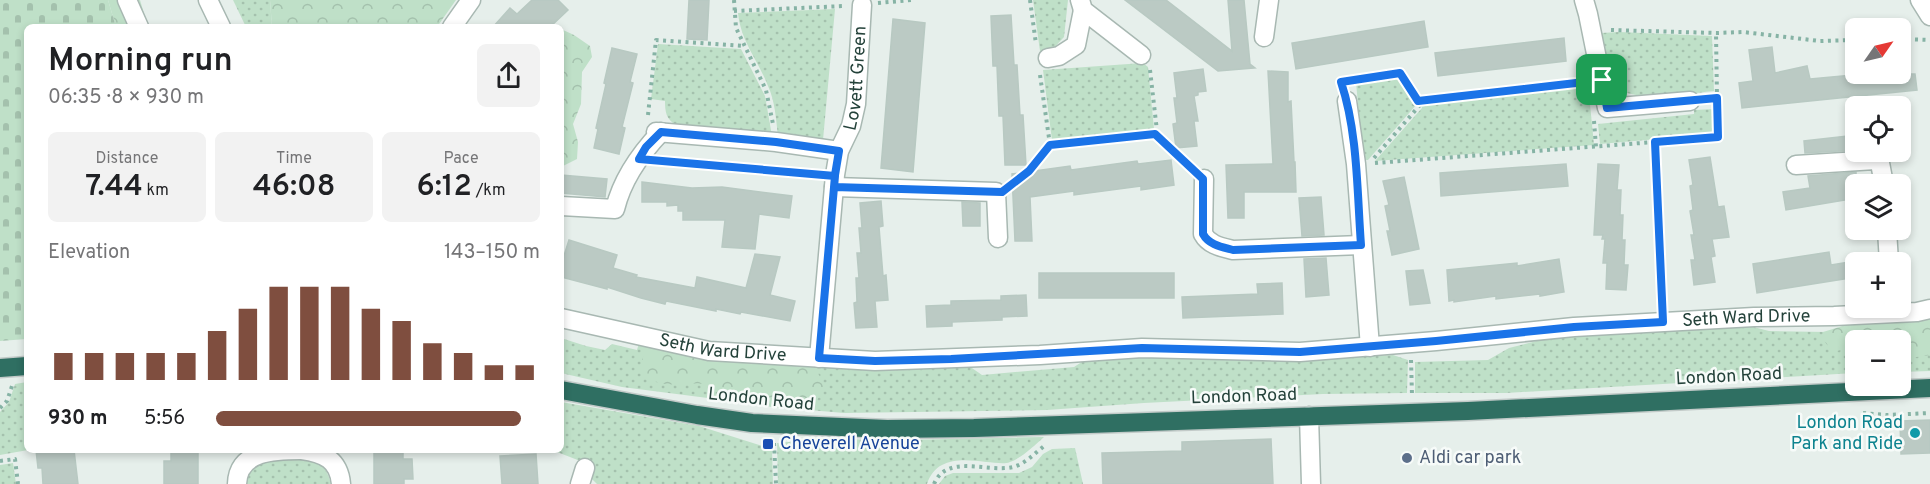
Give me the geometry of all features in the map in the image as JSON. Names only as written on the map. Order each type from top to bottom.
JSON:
[{"type":"highway","points":[[0,368],[24,366]]},
{"type":"highway","name":"London Road","points":[[564,391],[697,415],[774,425],[876,429],[974,428],[1413,412],[1930,388]]},
{"type":"street","points":[[127,0],[138,24]]},
{"type":"street","points":[[208,0],[220,24]]},
{"type":"street","points":[[454,24],[471,0]]},
{"type":"street","points":[[1264,37],[1269,0]]},
{"type":"street","points":[[1584,0],[1607,108],[1690,101]]},
{"type":"street","points":[[1920,0],[1930,16]]},
{"type":"street","name":"Lovett Green","points":[[819,358],[834,182],[839,151],[847,139],[856,104],[862,5]]},
{"type":"street","points":[[1041,58],[1059,56],[1076,45],[1082,5]]},
{"type":"street","points":[[1082,5],[1141,56]]},
{"type":"street","points":[[1347,101],[1356,165],[1370,347]]},
{"type":"street","points":[[564,206],[615,209],[626,178],[658,132]]},
{"type":"street","name":"Lovett Green","points":[[658,132],[776,142],[839,151]]},
{"type":"street","points":[[1796,165],[1875,160],[1880,163],[1882,174]]},
{"type":"street","points":[[1203,179],[1203,234],[1206,240],[1213,244],[1233,250],[1361,245]]},
{"type":"street","points":[[834,182],[996,192],[998,238]]},
{"type":"street","name":"Seth Ward Drive","points":[[1911,312],[1930,309]]},
{"type":"street","name":"Seth Ward Drive","points":[[564,319],[709,351],[875,361],[1040,355],[1142,348],[1300,352],[1574,327],[1754,317],[1845,315]]},
{"type":"street","points":[[1309,416],[1311,484]]},
{"type":"street","points":[[237,484],[242,466],[256,455],[264,453]]},
{"type":"street","points":[[321,453],[338,469],[341,484]]},
{"type":"path","points":[[734,0],[736,28],[766,90],[776,142]]},
{"type":"path","points":[[734,11],[862,5],[912,0]]},
{"type":"path","points":[[996,192],[1002,192],[1029,171],[1050,145],[1041,58],[1030,0]]},
{"type":"path","points":[[1592,33],[1615,30],[1743,32],[1820,41],[1845,40]]},
{"type":"path","points":[[1347,101],[1341,82],[1400,73],[1420,105],[1369,163],[1718,137],[1716,33]]},
{"type":"path","points":[[1911,39],[1930,40]]},
{"type":"path","points":[[658,132],[648,128],[656,40],[744,46]]},
{"type":"path","points":[[1141,56],[1150,64],[1157,131],[1155,134]]},
{"type":"path","points":[[1418,101],[1602,80]]},
{"type":"path","points":[[1690,101],[1717,98]]},
{"type":"path","points":[[1050,145],[1155,134],[1203,179]]},
{"type":"path","points":[[1655,142],[1663,322]]},
{"type":"path","points":[[639,159],[834,182]]},
{"type":"path","points":[[1410,343],[1413,412]]},
{"type":"path","points":[[1887,415],[1930,413]]},
{"type":"path","points":[[774,425],[776,484]]},
{"type":"path","points":[[0,461],[15,459],[18,484]]},
{"type":"green space","points":[[0,0],[108,0],[115,24],[24,24],[24,339],[0,341]]},
{"type":"green space","points":[[108,0],[140,0],[147,24],[115,24]]},
{"type":"green space","points":[[233,0],[270,0],[272,24],[245,24]]},
{"type":"green space","points":[[270,0],[456,0],[439,24],[272,24]]},
{"type":"green space","points":[[1033,0],[1068,0],[1064,37],[1052,50],[1040,51]]},
{"type":"green space","points":[[835,9],[823,140],[778,136],[770,92],[746,42],[738,13]]},
{"type":"green space","points":[[564,30],[590,46],[592,57],[582,72],[581,104],[573,124],[578,142],[577,159],[564,166]]},
{"type":"green space","points":[[1601,33],[1712,36],[1714,91],[1641,96],[1616,88],[1607,74]]},
{"type":"green space","points":[[658,44],[741,49],[765,96],[772,136],[673,123],[667,115],[665,101],[651,99]]},
{"type":"green space","points":[[1143,63],[1148,67],[1154,129],[1152,132],[1057,142],[1052,140],[1043,70]]},
{"type":"green space","points":[[1399,76],[1417,104],[1368,160],[1363,160],[1356,82]]},
{"type":"green space","points":[[1588,84],[1594,145],[1375,161],[1422,108],[1421,104]]},
{"type":"green space","points":[[1715,109],[1715,134],[1600,144],[1598,124],[1694,114],[1694,110]]},
{"type":"green space","points":[[1930,316],[1930,371],[1911,372],[1911,330],[1845,330],[1845,374],[1506,393],[1415,393],[1415,362],[1488,360],[1509,348],[1548,338],[1742,324],[1769,331],[1828,332],[1849,324]]},
{"type":"green space","points":[[1930,316],[1930,355],[1911,358],[1911,330],[1845,330],[1845,349],[1837,351],[1828,346],[1824,339],[1823,332],[1849,324]]},
{"type":"green space","points":[[564,339],[605,350],[612,344],[637,350],[639,343],[734,362],[822,367],[969,366],[982,375],[1074,367],[1088,358],[1146,356],[1319,359],[1393,355],[1408,360],[1407,393],[1323,394],[1047,410],[844,413],[622,387],[564,374]]},
{"type":"green space","points":[[651,346],[732,360],[814,366],[824,384],[820,395],[814,402],[798,409],[738,402],[709,385],[663,384],[655,381],[641,368],[643,356]]},
{"type":"green space","points":[[24,382],[24,451],[0,455],[0,412],[9,402],[15,384]]},
{"type":"green space","points":[[564,403],[699,426],[772,449],[773,484],[597,484],[592,479],[593,466],[560,453],[564,453]]},
{"type":"green space","points":[[1044,437],[1024,454],[1007,463],[968,460],[943,464],[931,475],[927,484],[778,484],[777,443],[820,439]]},
{"type":"green space","points":[[1075,448],[1083,484],[939,484],[945,476],[953,473],[1019,473],[1032,467],[1043,454],[1052,449]]},
{"type":"green space","points":[[307,458],[323,467],[331,484],[243,484],[248,471],[260,461]]},
{"type":"green space","points":[[13,463],[16,484],[0,484],[0,465]]},
{"type":"building","points":[[532,0],[558,0],[568,10],[553,24],[496,24],[510,8],[517,14]]},
{"type":"building","points":[[689,0],[709,0],[707,40],[687,39]]},
{"type":"building","points":[[1125,0],[1166,0],[1232,51],[1228,0],[1244,0],[1250,64],[1255,68],[1218,71]]},
{"type":"building","points":[[1011,15],[1020,115],[1023,115],[1026,165],[1005,165],[1003,116],[999,116],[997,66],[993,66],[991,16]]},
{"type":"building","points":[[893,19],[925,23],[913,172],[881,168]]},
{"type":"building","points":[[1424,21],[1428,47],[1296,69],[1292,43]]},
{"type":"building","points":[[1564,38],[1566,61],[1438,76],[1435,53]]},
{"type":"building","points":[[1772,47],[1775,73],[1807,66],[1810,79],[1845,76],[1845,84],[1911,84],[1911,74],[1915,74],[1917,90],[1742,108],[1739,83],[1753,81],[1749,50]]},
{"type":"building","points":[[612,48],[637,54],[630,82],[633,83],[622,127],[625,128],[619,154],[594,148]]},
{"type":"building","points":[[1203,69],[1206,91],[1198,92],[1198,95],[1194,96],[1198,121],[1194,121],[1197,146],[1176,148],[1173,124],[1177,123],[1174,73]]},
{"type":"building","points":[[1268,71],[1288,72],[1288,102],[1291,101],[1296,192],[1244,192],[1244,218],[1228,218],[1226,165],[1273,164]]},
{"type":"building","points":[[1845,136],[1845,151],[1805,153],[1804,141]]},
{"type":"building","points":[[1710,157],[1718,207],[1724,206],[1729,237],[1712,239],[1715,256],[1711,257],[1715,282],[1694,285],[1691,260],[1695,260],[1691,235],[1694,235],[1690,211],[1693,210],[1690,186],[1693,185],[1689,160]]},
{"type":"building","points":[[1171,160],[1174,185],[1141,190],[1141,186],[1074,195],[1074,191],[1030,197],[1032,241],[1015,241],[1012,174],[1070,166],[1071,170],[1137,161],[1138,164]]},
{"type":"building","points":[[1566,164],[1568,186],[1441,196],[1440,173]]},
{"type":"building","points":[[1598,164],[1619,165],[1617,190],[1621,190],[1622,240],[1625,240],[1624,265],[1628,265],[1626,290],[1606,289],[1607,263],[1603,263],[1605,239],[1602,239],[1603,235],[1594,235]]},
{"type":"building","points":[[1856,172],[1856,174],[1845,174],[1845,200],[1786,210],[1783,192],[1810,188],[1808,176]]},
{"type":"building","points":[[564,175],[607,179],[605,197],[564,193]]},
{"type":"building","points":[[1404,177],[1419,249],[1392,255],[1385,206],[1389,205],[1383,181]]},
{"type":"building","points":[[642,182],[692,188],[722,187],[792,196],[789,218],[759,214],[755,249],[722,247],[725,220],[683,220],[683,211],[678,211],[678,205],[667,206],[667,202],[642,202]]},
{"type":"building","points":[[1321,197],[1324,235],[1302,236],[1299,198]]},
{"type":"building","points":[[881,201],[883,226],[879,227],[883,276],[886,275],[888,300],[875,301],[877,327],[856,328],[854,303],[857,302],[856,278],[859,278],[857,253],[861,253],[859,228],[862,228],[860,203]]},
{"type":"building","points":[[962,202],[980,203],[980,226],[963,226]]},
{"type":"building","points":[[569,240],[617,255],[613,268],[637,275],[636,277],[695,288],[697,277],[746,288],[755,254],[780,257],[770,295],[795,301],[790,321],[741,312],[740,314],[716,309],[716,311],[666,301],[665,304],[607,287],[607,289],[564,278],[564,256]]},
{"type":"building","points":[[1829,252],[1831,265],[1845,263],[1845,279],[1757,293],[1753,264]]},
{"type":"building","points":[[1326,258],[1329,295],[1306,297],[1304,259]]},
{"type":"building","points":[[1559,259],[1564,292],[1540,296],[1540,294],[1496,299],[1496,296],[1449,301],[1447,270],[1517,263],[1517,266]]},
{"type":"building","points":[[1423,270],[1430,303],[1410,305],[1406,271]]},
{"type":"building","points":[[1039,273],[1174,273],[1174,298],[1039,298]]},
{"type":"building","points":[[1282,283],[1283,314],[1183,318],[1182,297],[1258,294],[1257,284]]},
{"type":"building","points":[[1026,295],[1027,316],[1002,317],[1002,320],[952,322],[952,326],[927,327],[926,306],[951,305],[951,301],[1001,300],[1001,296]]},
{"type":"building","name":"London Road Park and Ride","points":[[1930,420],[1930,453],[1901,454],[1900,421]]},
{"type":"building","points":[[1271,439],[1273,484],[1103,484],[1102,453],[1182,451],[1182,442]]},
{"type":"building","points":[[36,453],[74,453],[78,484],[43,484],[42,468],[38,468]]},
{"type":"building","points":[[171,453],[198,453],[198,484],[164,484],[164,461],[171,461]]},
{"type":"building","points":[[374,453],[403,453],[403,459],[412,459],[413,479],[404,479],[404,484],[374,484]]},
{"type":"building","points":[[536,454],[538,484],[502,484],[500,456]]},
{"type":"place","name":"London Road Park and Ride","points":[[1915,433]]},
{"type":"place","name":"Cheverell Avenue","points":[[768,444]]},
{"type":"place","name":"Aldi car park","points":[[1407,458]]},
{"type":"route","points":[[1602,80],[1418,101],[1400,73],[1341,82],[1347,101],[1356,165],[1361,245],[1233,250],[1213,244],[1206,240],[1203,234],[1203,179],[1155,134],[1050,145],[1029,171],[1002,192],[834,187],[835,176],[639,159],[646,147],[661,132],[776,142],[839,151],[835,175],[835,176],[834,187],[829,239],[819,358],[875,361],[951,359],[1040,355],[1110,348],[1300,352],[1574,327],[1663,322],[1655,142],[1718,137],[1717,98],[1607,108],[1602,80]]}]
